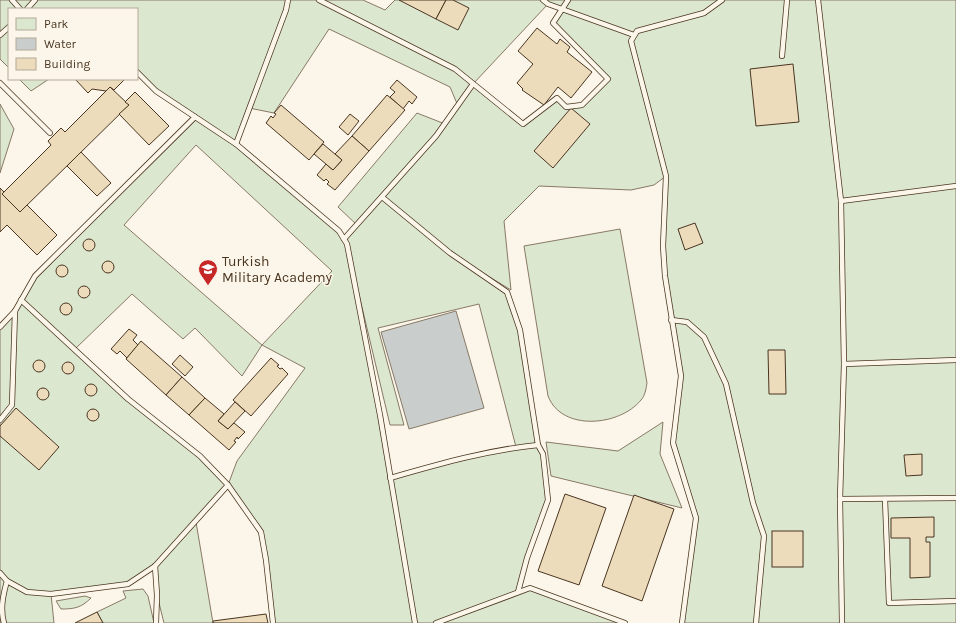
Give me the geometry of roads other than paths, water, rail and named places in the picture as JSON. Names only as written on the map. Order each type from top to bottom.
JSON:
[{"type":"lane","points":[[12,0],[19,8]]},
{"type":"lane","points":[[28,8],[35,0]]},
{"type":"lane","points":[[236,144],[286,10],[288,0]]},
{"type":"lane","points":[[319,0],[455,69],[523,124],[557,98],[566,107],[582,105],[608,79],[553,23],[568,0]]},
{"type":"lane","points":[[543,0],[548,4],[634,35]]},
{"type":"lane","points":[[682,623],[696,518],[673,443],[681,376],[665,276],[664,246],[666,176],[639,77],[631,41],[637,31],[704,12],[722,0]]},
{"type":"lane","points":[[782,56],[787,0]]},
{"type":"lane","points":[[818,0],[841,201],[844,364],[840,499],[842,623]]},
{"type":"lane","points":[[0,35],[8,28]]},
{"type":"lane","points":[[138,73],[156,91],[236,144],[339,231],[347,244],[415,623]]},
{"type":"lane","points":[[0,82],[50,133]]},
{"type":"lane","points":[[344,239],[436,136],[473,84]]},
{"type":"lane","points":[[0,327],[14,311],[35,276],[195,117]]},
{"type":"lane","points":[[841,201],[956,186]]},
{"type":"lane","points":[[382,197],[450,253],[507,292],[520,330],[538,446],[543,454],[548,500],[527,558],[518,592]]},
{"type":"lane","points":[[21,300],[128,399],[200,456],[228,485],[261,532],[266,560],[273,623]]},
{"type":"lane","points":[[0,420],[12,405],[14,311]]},
{"type":"lane","points":[[671,320],[687,322],[704,337],[726,384],[751,496],[764,536],[756,623]]},
{"type":"lane","points":[[844,364],[956,360]]},
{"type":"lane","points":[[390,478],[446,462],[505,448],[538,446]]},
{"type":"lane","points":[[0,574],[7,581],[27,592],[51,594],[128,584],[155,566],[228,485]]},
{"type":"lane","points":[[840,499],[956,498]]},
{"type":"lane","points":[[885,499],[890,603],[956,601]]},
{"type":"lane","points":[[155,566],[157,595],[156,623]]},
{"type":"lane","points":[[4,623],[2,615],[3,601],[7,581]]},
{"type":"lane","points":[[436,623],[530,588],[625,623]]},
{"type":"water","points":[[456,311],[484,408],[409,429],[381,332]]},
{"type":"place","name":"Turkish Military Academy","points":[[208,286]]}]
